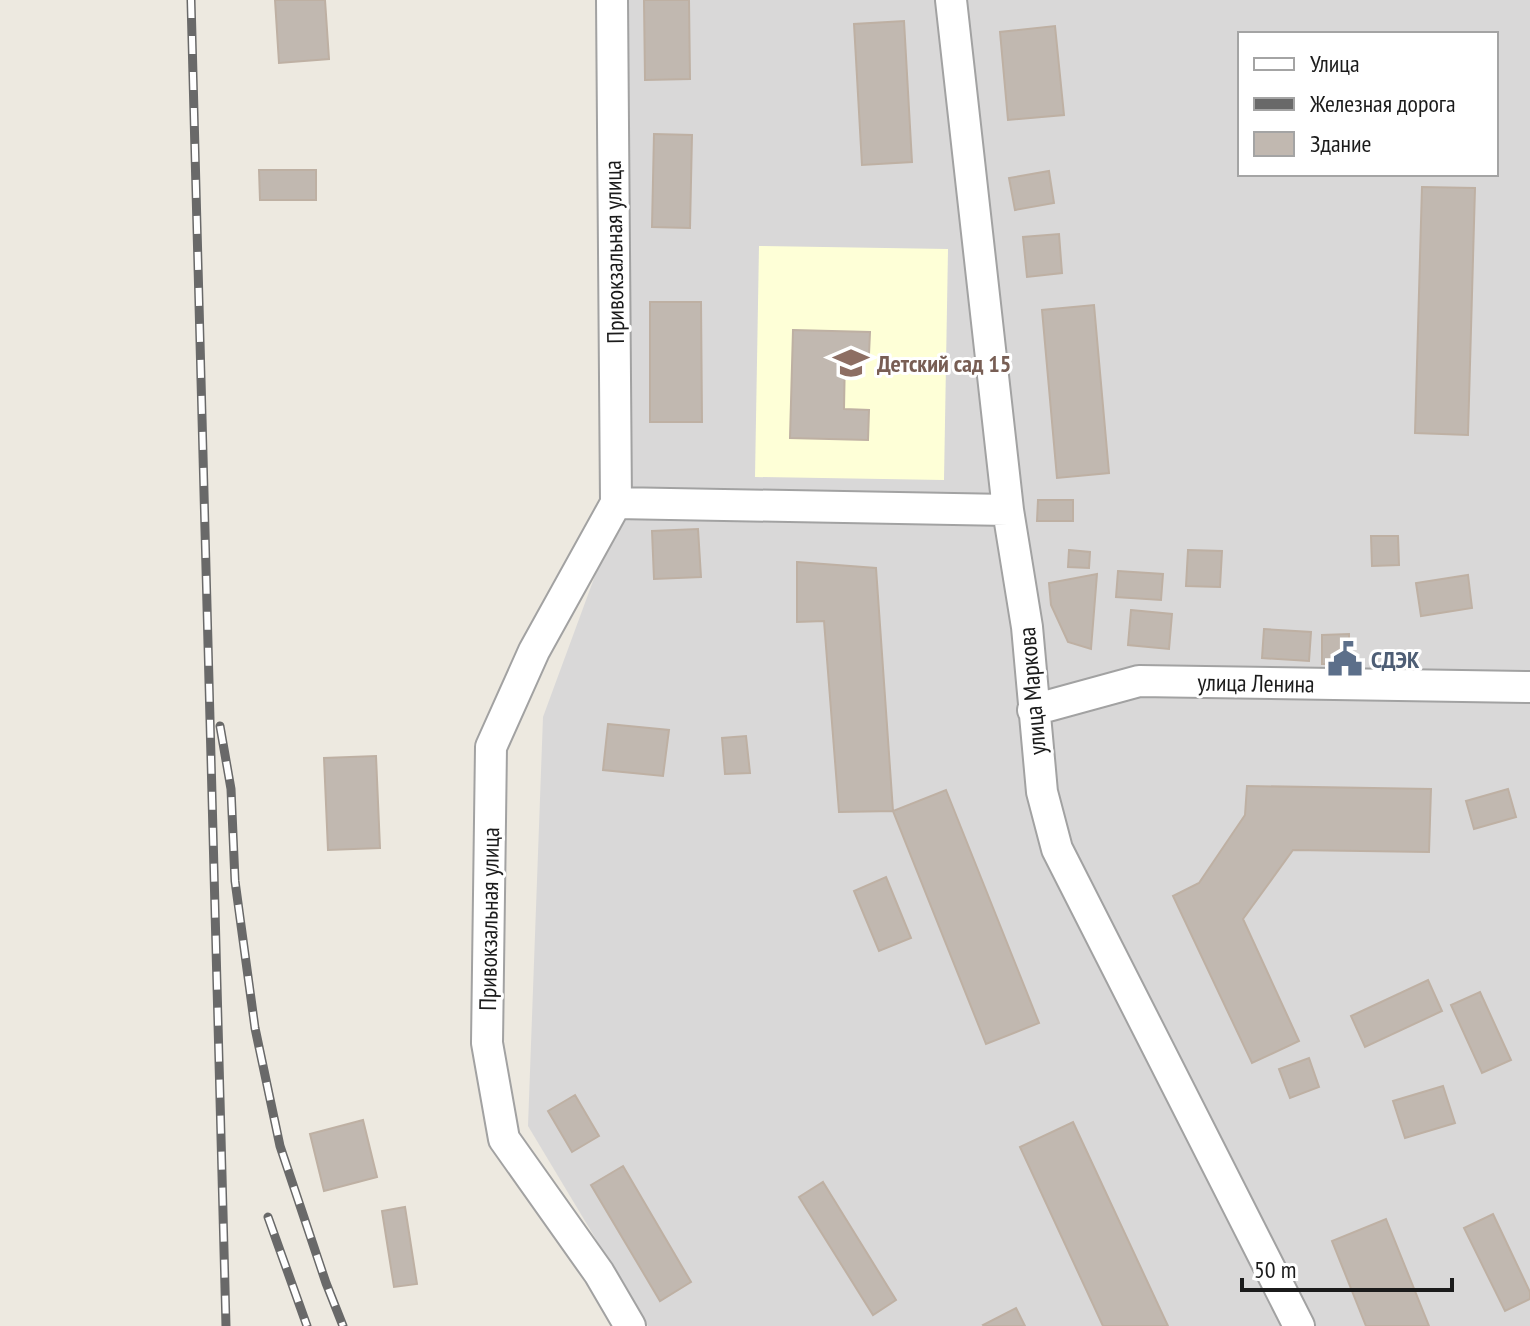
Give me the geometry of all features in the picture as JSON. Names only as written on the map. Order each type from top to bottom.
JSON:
[{"type":"street","name":"Привокзальная улица","points":[[612,0],[616,503],[534,651],[491,747],[487,1043],[504,1139],[599,1273],[630,1326]]},
{"type":"street","name":"улица Маркова","points":[[951,0],[1008,510],[1027,627],[1042,792],[1057,849],[1299,1326]]},
{"type":"street","points":[[616,503],[1008,510]]},
{"type":"street","name":"улица Ленина","points":[[1033,710],[1139,681],[1530,687]]},
{"type":"shaded area","points":[[619,0],[1530,0],[1530,1326],[648,1326],[528,1126],[543,717],[628,486]]},
{"type":"shaded area","name":"Детский сад 15","points":[[759,246],[948,249],[944,480],[755,477]]},
{"type":"building","points":[[275,0],[325,0],[329,59],[279,63]]},
{"type":"building","points":[[644,0],[689,0],[690,79],[645,80]]},
{"type":"building","points":[[904,21],[912,162],[862,165],[854,24]]},
{"type":"building","points":[[1055,26],[1064,115],[1008,120],[1000,32]]},
{"type":"building","points":[[654,134],[692,135],[690,228],[652,227]]},
{"type":"building","points":[[259,170],[316,170],[316,200],[260,200]]},
{"type":"building","points":[[1049,171],[1054,203],[1015,210],[1009,178]]},
{"type":"building","points":[[1422,187],[1475,188],[1468,435],[1415,433]]},
{"type":"building","points":[[1059,234],[1062,273],[1027,277],[1023,237]]},
{"type":"building","points":[[650,302],[701,302],[702,422],[650,422]]},
{"type":"building","points":[[1094,305],[1109,473],[1057,478],[1042,310]]},
{"type":"building","points":[[793,330],[870,332],[869,354],[845,354],[844,409],[869,410],[868,440],[790,438]]},
{"type":"building","points":[[1038,500],[1073,500],[1073,521],[1037,521]]},
{"type":"building","points":[[698,529],[701,577],[654,579],[652,531]]},
{"type":"building","points":[[1371,536],[1398,536],[1399,565],[1372,566]]},
{"type":"building","points":[[1069,550],[1090,552],[1089,568],[1068,567]]},
{"type":"building","points":[[1188,550],[1222,551],[1220,587],[1186,586]]},
{"type":"building","points":[[797,562],[876,568],[893,811],[839,812],[824,621],[797,622]]},
{"type":"building","points":[[1118,571],[1163,574],[1161,600],[1116,597]]},
{"type":"building","points":[[1097,574],[1091,649],[1068,642],[1051,605],[1049,583]]},
{"type":"building","points":[[1468,575],[1472,608],[1421,616],[1416,583]]},
{"type":"building","points":[[1131,610],[1172,614],[1169,649],[1128,645]]},
{"type":"building","points":[[1264,629],[1311,632],[1309,661],[1262,658]]},
{"type":"building","points":[[1349,634],[1349,664],[1322,664],[1322,635]]},
{"type":"building","points":[[608,724],[669,730],[663,776],[603,770]]},
{"type":"building","points":[[746,736],[750,773],[725,774],[722,738]]},
{"type":"building","points":[[376,756],[380,848],[328,850],[324,758]]},
{"type":"building","points":[[1247,786],[1431,789],[1429,852],[1293,850],[1243,919],[1299,1041],[1252,1063],[1173,896],[1199,883],[1245,815]]},
{"type":"building","points":[[1508,789],[1516,817],[1474,829],[1466,801]]},
{"type":"building","points":[[946,790],[1039,1023],[986,1044],[893,811]]},
{"type":"building","points":[[886,877],[911,938],[879,951],[854,891]]},
{"type":"building","points":[[1428,980],[1442,1011],[1365,1047],[1351,1016]]},
{"type":"building","points":[[1480,992],[1511,1060],[1482,1073],[1451,1005]]},
{"type":"building","points":[[1309,1058],[1319,1087],[1290,1098],[1279,1069]]},
{"type":"building","points":[[1443,1086],[1455,1123],[1405,1138],[1393,1101]]},
{"type":"building","points":[[575,1095],[599,1136],[572,1152],[548,1111]]},
{"type":"building","points":[[363,1120],[377,1177],[324,1191],[310,1134]]},
{"type":"building","points":[[1073,1122],[1168,1326],[1103,1326],[1020,1147]]},
{"type":"building","points":[[623,1166],[691,1282],[660,1301],[591,1185]]},
{"type":"building","points":[[823,1182],[896,1300],[873,1315],[799,1197]]},
{"type":"building","points":[[405,1207],[417,1284],[394,1287],[382,1211]]},
{"type":"building","points":[[1493,1214],[1530,1292],[1530,1299],[1505,1311],[1464,1228]]},
{"type":"building","points":[[1386,1219],[1429,1326],[1366,1326],[1332,1241]]},
{"type":"building","points":[[1016,1308],[1025,1326],[983,1325]]},
{"type":"railway","points":[[191,0],[226,1326]]},
{"type":"railway","points":[[220,726],[231,789],[235,881],[255,1028],[280,1146],[343,1326]]},
{"type":"railway","points":[[268,1217],[307,1326]]},
{"type":"place","name":"Детский сад 15","points":[[851,363]]},
{"type":"place","name":"СДЭК","points":[[1345,659]]}]
